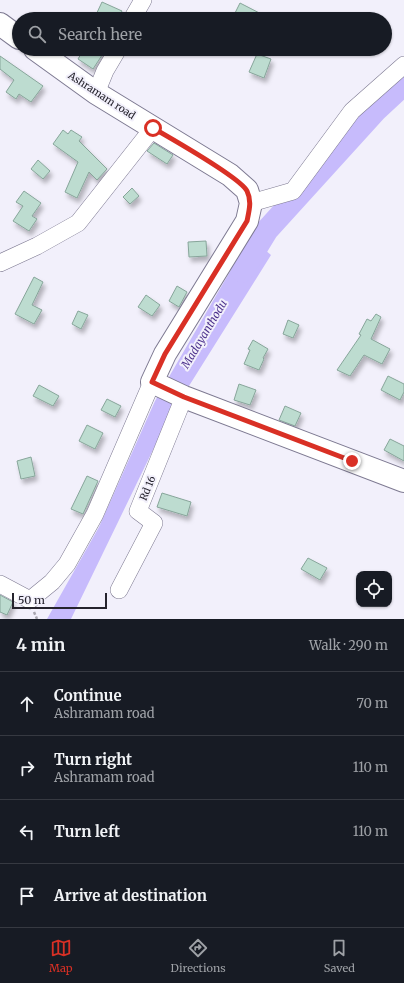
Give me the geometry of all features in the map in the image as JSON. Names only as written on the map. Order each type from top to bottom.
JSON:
[{"type":"main road","points":[[0,24],[12,33]]},
{"type":"main road","name":"Ashramam road","points":[[45,56],[96,93],[230,175],[247,190],[251,203]]},
{"type":"main road","points":[[251,203],[247,221],[165,354],[152,382],[184,397],[404,481]]},
{"type":"street","points":[[136,12],[143,0]]},
{"type":"street","points":[[96,93],[105,71],[114,56]]},
{"type":"street","points":[[251,203],[294,191],[352,111],[404,65]]},
{"type":"street","points":[[0,264],[37,246],[78,223],[153,128]]},
{"type":"street","points":[[0,584],[30,600],[52,582],[67,564],[95,514],[152,382]]},
{"type":"street","name":"Rd 16","points":[[119,590],[154,523],[138,511],[184,397]]},
{"type":"water","points":[[250,237],[271,255],[167,421],[71,619],[47,619],[99,527],[155,401]]},
{"type":"building","points":[[102,2],[122,11],[122,12],[97,12]]},
{"type":"building","points":[[240,3],[257,12],[236,12]]},
{"type":"building","points":[[0,56],[43,86],[31,102],[19,94],[16,99],[6,92],[14,80],[0,69]]},
{"type":"building","points":[[80,56],[101,56],[93,69],[78,59]]},
{"type":"building","points":[[256,56],[263,56],[271,59],[264,78],[249,72]]},
{"type":"building","points":[[63,130],[68,134],[71,130],[82,137],[79,141],[107,169],[97,180],[89,172],[77,198],[65,192],[78,162],[53,144]]},
{"type":"building","points":[[154,143],[173,155],[167,164],[147,151]]},
{"type":"building","points":[[38,160],[50,171],[43,179],[31,169]]},
{"type":"building","points":[[132,188],[139,196],[130,204],[123,197]]},
{"type":"building","points":[[24,191],[41,203],[32,216],[37,219],[29,231],[13,221],[23,206],[16,202]]},
{"type":"building","points":[[206,241],[207,256],[189,257],[188,242]]},
{"type":"building","points":[[34,277],[43,282],[32,305],[42,310],[34,324],[15,314]]},
{"type":"building","points":[[177,286],[187,292],[179,307],[169,301]]},
{"type":"building","points":[[146,295],[160,305],[152,316],[138,307]]},
{"type":"building","points":[[78,311],[88,315],[81,329],[72,324]]},
{"type":"building","points":[[376,314],[381,317],[371,339],[390,349],[382,364],[364,355],[350,376],[337,370],[361,335],[359,334],[367,319],[371,321]]},
{"type":"building","points":[[288,320],[299,325],[293,338],[283,334]]},
{"type":"building","points":[[253,340],[268,349],[259,370],[244,364],[250,350],[248,349]]},
{"type":"building","points":[[388,376],[404,384],[404,392],[400,400],[381,390]]},
{"type":"building","points":[[239,384],[256,390],[250,405],[234,400]]},
{"type":"building","points":[[39,385],[59,396],[53,406],[33,396]]},
{"type":"building","points":[[107,399],[121,406],[115,417],[101,410]]},
{"type":"building","points":[[285,406],[301,413],[295,426],[279,420]]},
{"type":"building","points":[[87,425],[103,433],[95,449],[79,441]]},
{"type":"building","points":[[390,439],[404,446],[404,461],[384,450]]},
{"type":"building","points":[[31,457],[35,476],[21,479],[17,461]]},
{"type":"building","points":[[87,476],[98,481],[83,514],[71,509]]},
{"type":"building","points":[[162,493],[191,502],[187,516],[157,507]]},
{"type":"building","points":[[308,558],[327,568],[320,580],[301,569]]},
{"type":"building","points":[[0,595],[13,602],[7,615],[0,612]]},
{"type":"waterway","name":"Madayanthodu","points":[[242,271],[267,230],[376,110],[404,84]]},
{"type":"route","points":[[153,128],[230,175],[247,190],[251,203],[247,221],[165,354],[152,382],[184,397],[352,461]]}]
